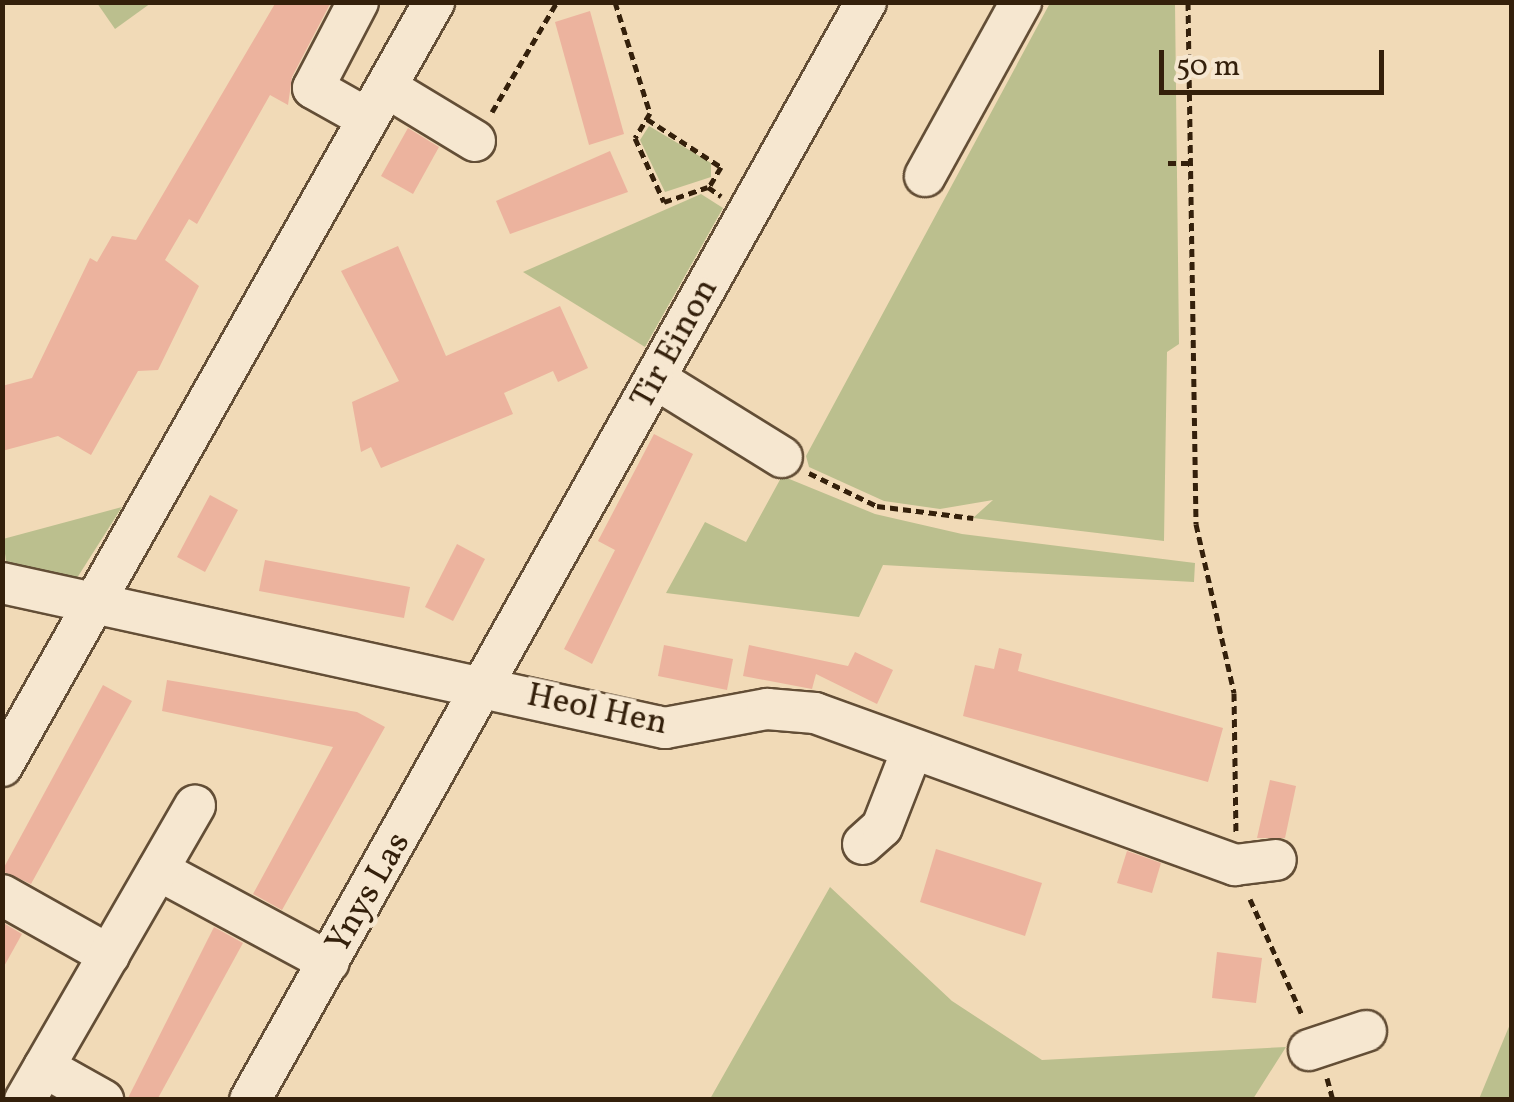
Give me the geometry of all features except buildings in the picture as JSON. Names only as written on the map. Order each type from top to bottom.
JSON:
[{"type":"street","points":[[358,2],[312,88],[377,103],[474,142]]},
{"type":"street","points":[[2,766],[434,2]]},
{"type":"street","name":"Tir Einon","points":[[487,686],[866,2]]},
{"type":"street","points":[[925,176],[1021,2]]},
{"type":"street","points":[[656,379],[782,457]]},
{"type":"street","name":"Heol Hen","points":[[2,583],[90,606],[487,686],[665,728],[767,710],[815,714],[1235,865]]},
{"type":"street","name":"Ynys Las","points":[[250,1100],[487,686]]},
{"type":"street","points":[[862,844],[882,827],[912,750]]},
{"type":"street","points":[[103,1100],[34,1083],[194,806]]},
{"type":"street","points":[[1235,865],[1276,860]]},
{"type":"street","points":[[158,870],[330,962]]},
{"type":"street","points":[[2,894],[109,955]]},
{"type":"street","points":[[1312,1049],[1366,1032]]},
{"type":"path","points":[[474,142],[557,2]]},
{"type":"path","points":[[616,2],[647,119],[722,167],[708,187],[664,202],[635,138],[647,119]]},
{"type":"path","points":[[1188,2],[1196,524],[1234,693],[1235,865],[1333,1100]]},
{"type":"path","points":[[1168,163],[1192,163]]},
{"type":"path","points":[[708,187],[722,196],[731,182]]},
{"type":"path","points":[[782,457],[876,506],[973,518]]},
{"type":"green space","points":[[97,3],[151,3],[115,29]]},
{"type":"green space","points":[[1050,3],[1175,3],[1179,344],[1167,352],[1164,541],[973,518],[993,500],[940,509],[884,501],[809,467],[806,456]]},
{"type":"green space","points":[[649,126],[711,163],[711,177],[665,192],[640,140]]},
{"type":"green space","points":[[701,194],[723,208],[645,347],[523,272]]},
{"type":"green space","points":[[782,476],[875,514],[962,534],[1195,563],[1194,582],[883,565],[859,617],[666,593],[705,522],[746,542]]},
{"type":"green space","points":[[122,507],[77,578],[7,568],[3,539]]},
{"type":"green space","points":[[830,887],[952,1001],[1042,1060],[1286,1047],[1253,1099],[710,1099]]},
{"type":"green space","points":[[1511,1022],[1511,1099],[1479,1099],[1508,1029]]}]
